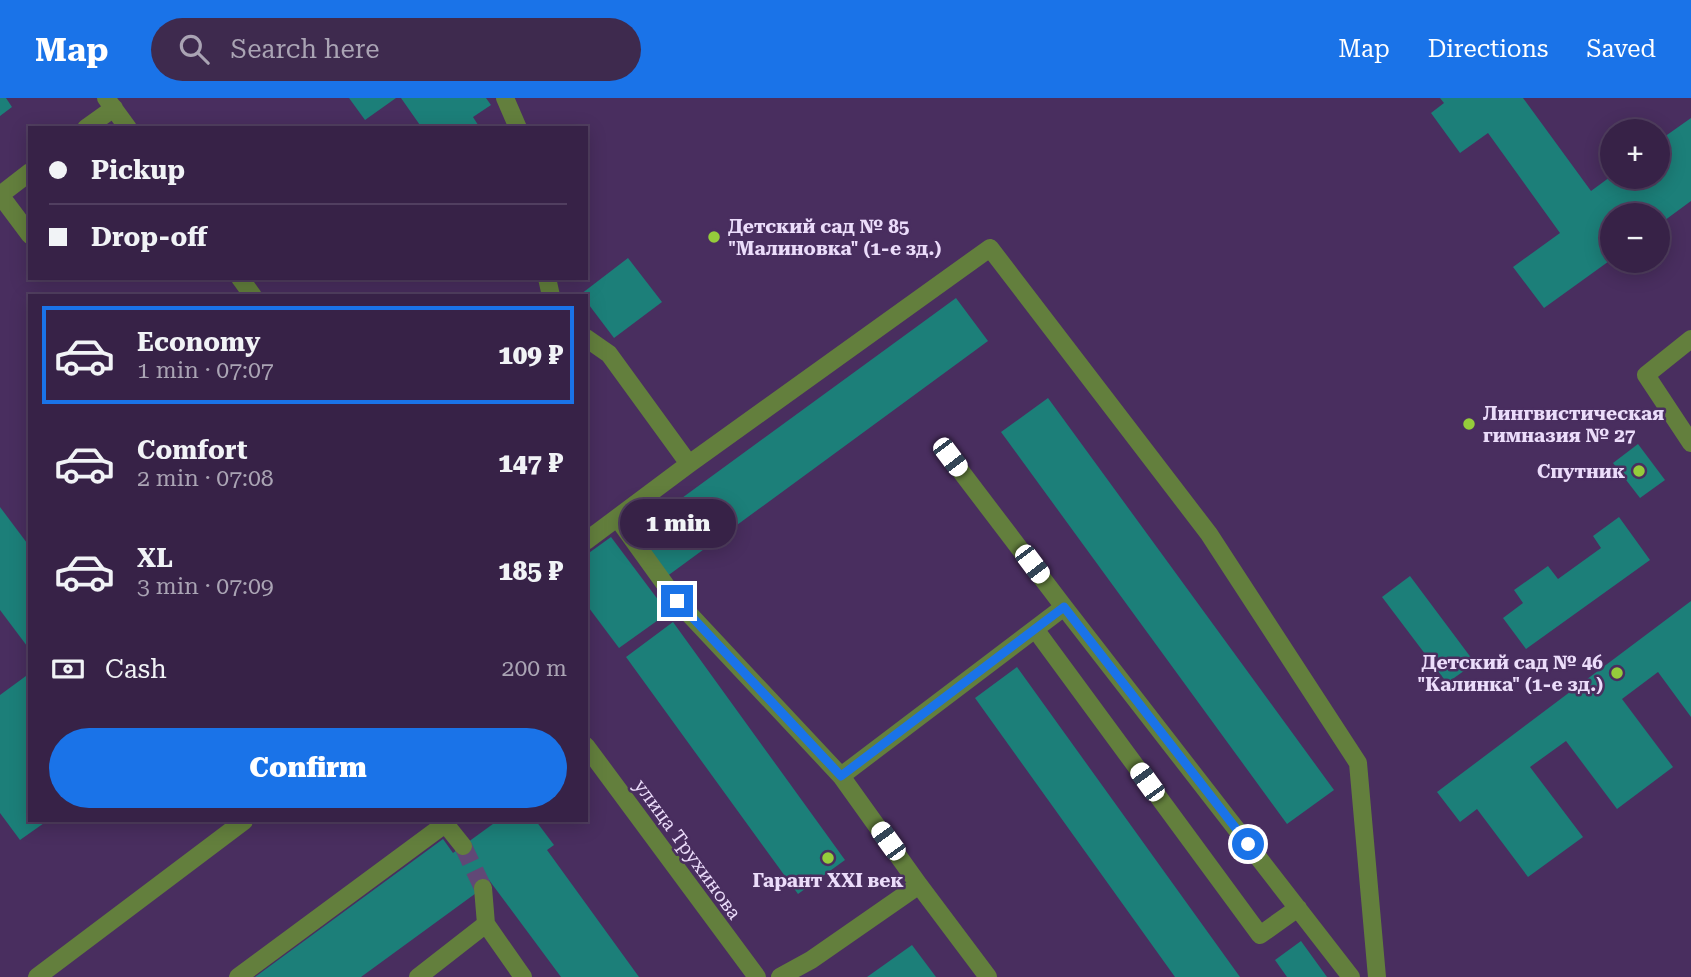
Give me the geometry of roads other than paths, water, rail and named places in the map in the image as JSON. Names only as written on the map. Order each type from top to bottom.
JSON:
[{"type":"street","points":[[505,98],[517,126]]},
{"type":"street","points":[[88,126],[110,103],[127,126]]},
{"type":"street","points":[[28,174],[0,195],[28,232]]},
{"type":"street","points":[[588,540],[990,248],[1209,534],[1358,763],[1377,977]]},
{"type":"street","points":[[588,339],[609,354],[689,464]]},
{"type":"street","points":[[1691,339],[1646,375],[1691,443]]},
{"type":"street","points":[[950,457],[1350,977]]},
{"type":"street","points":[[618,519],[677,601],[841,776],[988,977]]},
{"type":"street","points":[[841,776],[1064,607]]},
{"type":"street","points":[[1035,629],[1260,934],[1298,908]]},
{"type":"street","name":"улица Трухинова","points":[[588,749],[757,977]]},
{"type":"street","points":[[37,977],[243,822]]},
{"type":"street","points":[[238,977],[444,822],[463,846]]},
{"type":"street","points":[[780,977],[811,960],[919,885]]},
{"type":"street","points":[[483,888],[486,924],[523,977]]},
{"type":"street","points":[[418,977],[486,924]]},
{"type":"tunnel","points":[[463,846],[483,888]]},
{"type":"place","name":"Детский сад № 85 \"Малиновка\" (1-е зд.)","points":[[714,237]]},
{"type":"place","name":"Лингвистическая гимназия № 27","points":[[1469,424]]},
{"type":"place","name":"Спутник","points":[[1639,471]]},
{"type":"place","name":"Детский сад № 46 \"Калинка\" (1-е зд.)","points":[[1617,673]]},
{"type":"place","name":"Гарант XXI век","points":[[828,858]]}]
